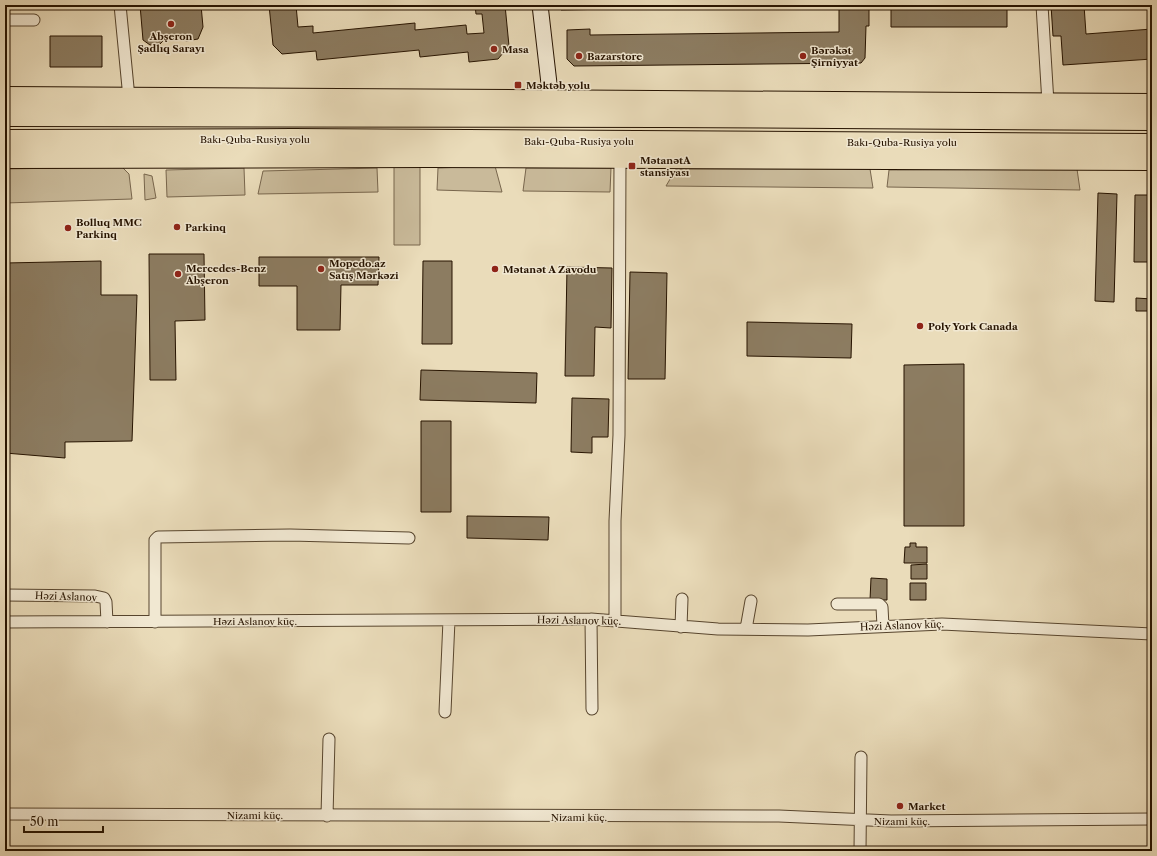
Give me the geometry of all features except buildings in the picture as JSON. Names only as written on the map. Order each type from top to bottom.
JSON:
[{"type":"highway","points":[[5,97],[1152,104]]},
{"type":"highway","points":[[5,116],[657,116],[1152,120]]},
{"type":"highway","points":[[154,139],[256,159]]},
{"type":"highway","name":"Bakı-Quba-Rusiya yolu","points":[[5,140],[154,139],[1152,144]]},
{"type":"highway","points":[[5,158],[256,159],[428,156],[1152,160]]},
{"type":"street","points":[[120,5],[129,98]]},
{"type":"street","points":[[540,5],[551,101]]},
{"type":"street","points":[[1042,5],[1048,103]]},
{"type":"street","points":[[5,20],[34,20]]},
{"type":"street","points":[[615,620],[615,521],[619,427],[620,158]]},
{"type":"street","points":[[155,622],[154,544],[158,537],[290,535],[409,538]]},
{"type":"street","name":"Həzi Aslanov","points":[[5,595],[95,596],[104,598],[106,602],[107,622]]},
{"type":"street","points":[[681,627],[682,599]]},
{"type":"street","points":[[746,629],[750,601]]},
{"type":"street","points":[[837,604],[879,604],[882,607],[883,626]]},
{"type":"street","points":[[591,619],[592,709]]},
{"type":"street","name":"Həzi Aslanov küç.","points":[[5,622],[591,619],[681,627],[746,629],[808,630],[922,624],[987,625],[1152,634]]},
{"type":"street","points":[[445,712],[449,620]]},
{"type":"street","points":[[327,816],[329,739]]},
{"type":"street","points":[[860,851],[861,757]]},
{"type":"street","name":"Nizami küç.","points":[[5,814],[779,816],[860,821],[1152,819]]},
{"type":"shaded area","points":[[495,166],[502,192],[437,190],[438,168]]},
{"type":"shaded area","points":[[122,167],[129,174],[132,199],[5,203],[5,169]]},
{"type":"shaded area","points":[[394,167],[420,167],[420,245],[394,245]]},
{"type":"shaded area","points":[[244,168],[245,195],[167,197],[166,170]]},
{"type":"shaded area","points":[[377,168],[378,192],[258,194],[263,171]]},
{"type":"shaded area","points":[[526,168],[611,168],[610,192],[523,191]]},
{"type":"shaded area","points":[[676,169],[870,169],[873,188],[666,186]]},
{"type":"shaded area","points":[[1077,169],[1080,190],[887,187],[889,170]]},
{"type":"shaded area","points":[[144,174],[152,176],[156,198],[145,200]]},
{"type":"place","name":"Abşeron Şadlıq Sarayı","points":[[171,24]]},
{"type":"place","name":"Masa","points":[[494,49]]},
{"type":"place","name":"Bazarstore","points":[[579,56]]},
{"type":"place","name":"Bərəkət Şirniyyat","points":[[803,56]]},
{"type":"place","name":"Məktəb yolu","points":[[518,85]]},
{"type":"place","name":"MətanətA stansiyası","points":[[632,166]]},
{"type":"place","name":"Parkinq","points":[[177,227]]},
{"type":"place","name":"Bolluq MMC Parkinq","points":[[68,228]]},
{"type":"place","name":"Mopedo.az Satış Mərkəzi","points":[[321,269]]},
{"type":"place","name":"Mətanət A Zavodu","points":[[495,269]]},
{"type":"place","name":"Mercedes-Benz Abşeron","points":[[178,274]]},
{"type":"place","name":"Poly York Canada","points":[[920,326]]},
{"type":"place","name":"Market","points":[[900,806]]}]
